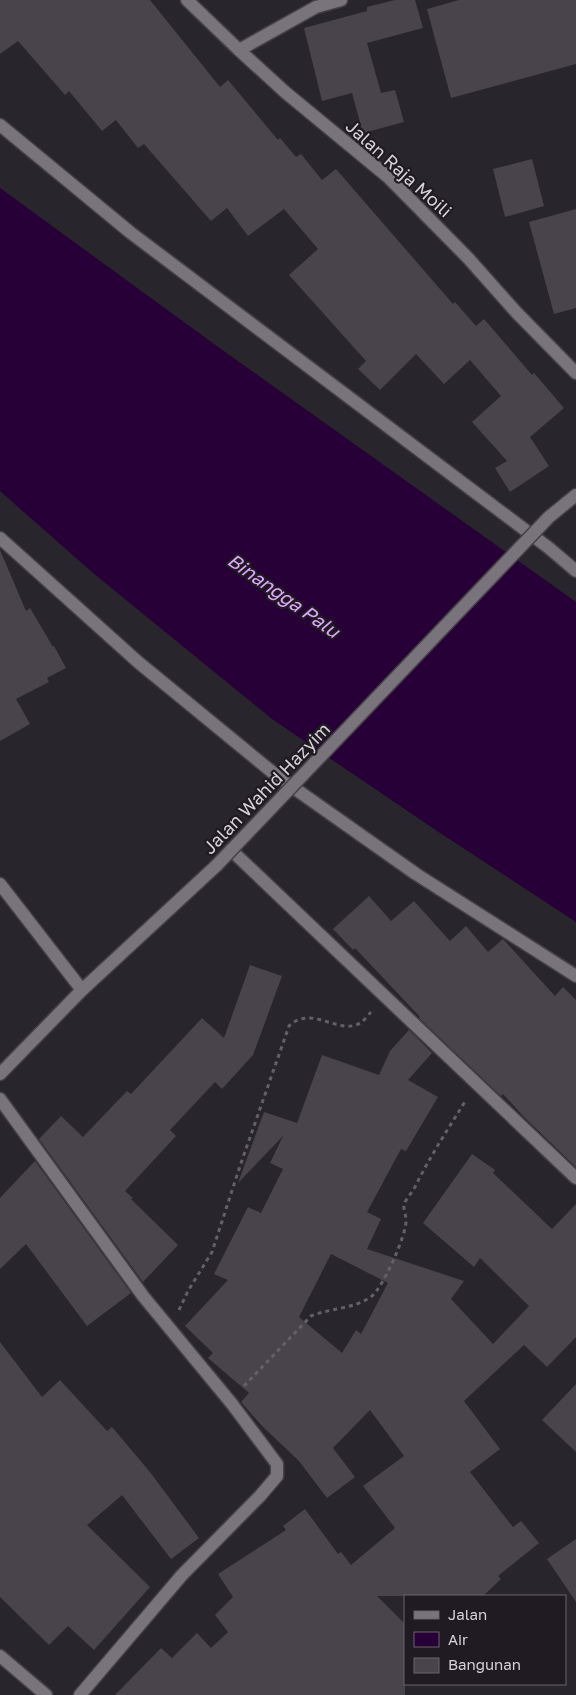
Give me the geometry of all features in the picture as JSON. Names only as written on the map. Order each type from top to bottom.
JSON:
[{"type":"street","name":"Jalan Raja Moili","points":[[187,0],[285,92],[388,177],[468,258],[516,312],[576,372]]},
{"type":"street","points":[[239,50],[316,7],[341,0]]},
{"type":"street","points":[[0,125],[131,233],[541,542],[576,571]]},
{"type":"street","name":"Jalan Wahid Hazyim","points":[[0,1074],[82,990],[231,850],[549,517],[576,495]]},
{"type":"street","points":[[0,538],[138,662],[277,776],[416,874],[576,976]]},
{"type":"street","points":[[231,850],[576,1178]]},
{"type":"street","points":[[0,884],[82,990]]},
{"type":"street","points":[[0,1099],[143,1296],[278,1464],[277,1476],[260,1496],[182,1575],[80,1695]]},
{"type":"street","points":[[0,1656],[46,1695]]},
{"type":"path","points":[[168,1325],[212,1252],[289,1026],[298,1019],[305,1017],[351,1026],[360,1023],[385,997]]},
{"type":"path","points":[[229,1401],[311,1316],[323,1311],[349,1307],[373,1294],[392,1265],[406,1221],[404,1203],[413,1191],[423,1168],[477,1083]]},
{"type":"water","name":"Binangga Palu","points":[[0,188],[214,344],[576,602],[576,922],[437,831],[272,719],[93,573],[0,491]]},
{"type":"building","points":[[0,0],[150,0],[220,87],[228,80],[278,140],[280,138],[296,157],[301,154],[322,180],[336,169],[453,304],[455,302],[476,326],[484,319],[532,375],[534,373],[564,408],[530,437],[549,466],[510,492],[495,468],[507,461],[472,422],[501,396],[470,360],[444,384],[416,354],[380,390],[358,369],[366,361],[289,275],[318,249],[284,209],[248,236],[227,208],[211,221],[144,144],[138,148],[116,120],[102,131],[69,91],[65,95],[18,41],[0,54]]},
{"type":"building","points":[[395,0],[415,0],[423,28],[367,43],[381,93],[395,90],[404,122],[363,133],[352,93],[322,101],[304,28],[367,11],[367,7]]},
{"type":"building","points":[[459,0],[576,0],[576,64],[451,98],[427,9]]},
{"type":"building","points":[[532,159],[544,206],[505,217],[493,169]]},
{"type":"building","points":[[576,209],[576,308],[554,314],[529,222]]},
{"type":"building","points":[[0,550],[26,611],[30,608],[66,668],[47,678],[49,682],[16,699],[30,724],[0,741]]},
{"type":"building","points":[[369,896],[391,921],[414,901],[450,941],[466,926],[488,952],[503,939],[555,996],[563,987],[576,1000],[576,1167],[503,1094],[501,1096],[419,1018],[355,948],[353,950],[333,929]]},
{"type":"building","points":[[250,965],[282,976],[253,1055],[222,1089],[215,1082],[170,1130],[176,1136],[125,1191],[178,1245],[143,1282],[39,1139],[61,1116],[83,1137],[127,1091],[131,1094],[202,1018],[224,1038]]},
{"type":"building","points":[[409,1030],[432,1053],[408,1080],[438,1097],[406,1151],[401,1149],[367,1212],[381,1219],[367,1249],[464,1281],[451,1299],[493,1344],[529,1306],[480,1258],[474,1267],[423,1223],[472,1154],[495,1170],[493,1173],[552,1229],[576,1204],[576,1337],[547,1367],[524,1345],[464,1401],[500,1449],[470,1472],[513,1527],[521,1521],[539,1543],[498,1576],[501,1579],[484,1595],[377,1596],[404,1623],[405,1695],[115,1695],[161,1648],[172,1658],[197,1633],[211,1648],[228,1632],[215,1615],[233,1597],[218,1574],[286,1530],[283,1526],[305,1509],[338,1554],[341,1552],[351,1565],[395,1528],[363,1486],[404,1456],[370,1410],[333,1448],[355,1477],[327,1498],[299,1461],[262,1426],[241,1402],[249,1393],[208,1358],[213,1353],[185,1326],[228,1280],[214,1274],[248,1207],[261,1213],[283,1169],[270,1163],[283,1136],[238,1183],[264,1112],[297,1123],[322,1055],[379,1075],[390,1051]],"holes":[[[331,1254],[388,1283],[361,1334],[356,1330],[342,1353],[299,1317]]]},
{"type":"building","points":[[35,1161],[131,1293],[87,1326],[26,1244],[0,1269],[0,1198]]},
{"type":"building","points":[[0,1342],[42,1397],[60,1380],[107,1431],[112,1427],[150,1472],[199,1538],[171,1559],[122,1495],[87,1525],[150,1587],[94,1650],[68,1626],[49,1645],[0,1597]]},
{"type":"building","points":[[576,1384],[576,1452],[542,1420]]},
{"type":"building","points":[[576,1539],[576,1602],[547,1559]]}]
